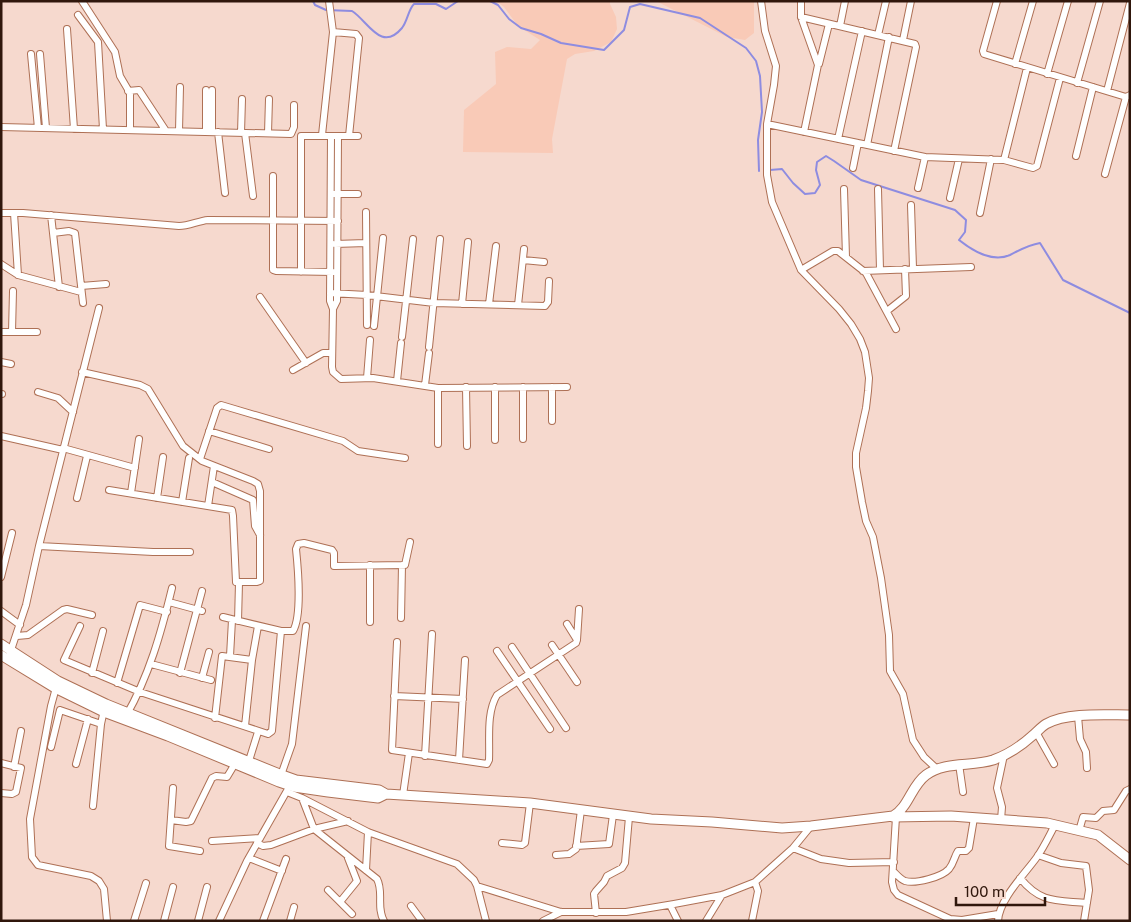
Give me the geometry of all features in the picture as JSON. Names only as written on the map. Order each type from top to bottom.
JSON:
[{"type":"street","points":[[82,1],[115,52],[120,76],[128,91],[130,130]]},
{"type":"street","points":[[761,1],[765,31],[776,66],[767,124],[767,175],[772,202],[801,270],[851,324],[865,352],[869,378],[868,391],[857,447],[856,466],[864,511],[873,537],[881,578],[889,635],[890,671],[904,698],[913,740],[924,757],[937,769]]},
{"type":"street","points":[[801,1],[801,17],[818,65]]},
{"type":"street","points":[[840,26],[844,1]]},
{"type":"street","points":[[878,35],[886,1]]},
{"type":"street","points":[[903,40],[911,1]]},
{"type":"street","points":[[997,1],[983,53],[985,55],[1128,96],[1105,174]]},
{"type":"street","points":[[1015,64],[1033,1]]},
{"type":"street","points":[[1047,74],[1068,1]]},
{"type":"street","points":[[1077,82],[1100,1]]},
{"type":"street","points":[[1106,91],[1130,3]]},
{"type":"street","points":[[322,135],[332,32],[330,4]]},
{"type":"street","points":[[78,15],[98,42],[103,129]]},
{"type":"street","points":[[801,17],[914,43],[916,47],[894,151]]},
{"type":"street","points":[[804,132],[829,24]]},
{"type":"street","points":[[67,29],[74,129]]},
{"type":"street","points":[[838,139],[862,31]]},
{"type":"street","points":[[332,32],[356,34],[359,38],[349,136]]},
{"type":"street","points":[[867,145],[889,37]]},
{"type":"street","points":[[31,54],[38,128]]},
{"type":"street","points":[[40,54],[46,128]]},
{"type":"street","points":[[1004,160],[1027,68]]},
{"type":"street","points":[[767,124],[925,157],[1004,160],[1036,168],[1060,78]]},
{"type":"street","points":[[179,131],[180,87]]},
{"type":"street","points":[[1076,156],[1094,87]]},
{"type":"street","points":[[128,91],[139,90],[166,131]]},
{"type":"street","points":[[209,90],[212,132],[225,193]]},
{"type":"street","points":[[242,99],[243,132],[253,196]]},
{"type":"street","points":[[268,133],[269,99]]},
{"type":"street","points":[[1,127],[291,134],[294,127],[294,105]]},
{"type":"street","points":[[301,272],[301,136],[358,136]]},
{"type":"street","points":[[331,136],[330,272],[334,293]]},
{"type":"street","points":[[338,136],[338,272],[334,293],[330,301],[333,309],[332,367],[336,376],[341,379],[368,378],[438,388],[567,387]]},
{"type":"street","points":[[854,168],[858,143]]},
{"type":"street","points":[[918,188],[925,157]]},
{"type":"street","points":[[950,198],[958,159]]},
{"type":"street","points":[[980,213],[991,160]]},
{"type":"street","points":[[273,176],[273,270],[338,272]]},
{"type":"street","points":[[844,189],[846,257]]},
{"type":"street","points":[[878,190],[880,270]]},
{"type":"street","points":[[330,194],[358,194]]},
{"type":"street","points":[[911,205],[913,268]]},
{"type":"street","points":[[366,212],[367,325]]},
{"type":"street","points":[[1,213],[51,215],[179,226],[208,220],[338,221]]},
{"type":"street","points":[[14,213],[18,274]]},
{"type":"street","points":[[51,215],[59,287]]},
{"type":"street","points":[[53,233],[69,231],[75,233],[83,303]]},
{"type":"street","points":[[374,326],[383,238]]},
{"type":"street","points":[[397,381],[413,239]]},
{"type":"street","points":[[424,385],[440,239]]},
{"type":"street","points":[[462,304],[468,242]]},
{"type":"street","points":[[330,244],[366,243]]},
{"type":"street","points":[[490,304],[496,246]]},
{"type":"street","points":[[518,305],[524,249]]},
{"type":"street","points":[[801,270],[833,251],[838,251],[866,273],[896,329]]},
{"type":"street","points":[[523,260],[544,262]]},
{"type":"street","points":[[1,264],[18,274],[59,287],[81,289],[106,284]]},
{"type":"street","points":[[863,271],[971,267]]},
{"type":"street","points":[[886,311],[906,296],[905,269]]},
{"type":"street","points":[[334,293],[434,303],[545,306],[548,302],[548,281]]},
{"type":"street","points":[[12,332],[13,291]]},
{"type":"street","points":[[260,297],[306,363]]},
{"type":"street","points":[[7,655],[20,625],[99,308]]},
{"type":"street","points":[[1,332],[38,332]]},
{"type":"street","points":[[368,378],[370,340]]},
{"type":"street","points":[[293,370],[323,353],[332,353]]},
{"type":"street","points":[[1,362],[11,364]]},
{"type":"street","points":[[82,372],[140,385],[148,389],[180,443],[200,459],[258,484],[260,491],[260,580],[257,582],[239,583]]},
{"type":"street","points":[[495,387],[495,440]]},
{"type":"street","points":[[523,387],[523,439]]},
{"type":"street","points":[[552,387],[552,421]]},
{"type":"street","points":[[438,388],[438,444]]},
{"type":"street","points":[[466,388],[467,446]]},
{"type":"street","points":[[38,392],[58,398],[73,412]]},
{"type":"street","points":[[200,459],[218,406],[226,405],[343,441],[358,451],[405,458]]},
{"type":"street","points":[[209,431],[269,449]]},
{"type":"street","points":[[1,436],[63,449],[135,468]]},
{"type":"street","points":[[131,493],[139,439]]},
{"type":"street","points":[[78,498],[87,456]]},
{"type":"street","points":[[157,498],[163,457]]},
{"type":"street","points":[[182,502],[188,458]]},
{"type":"street","points":[[208,506],[214,466]]},
{"type":"street","points":[[212,482],[253,500],[255,526],[260,535]]},
{"type":"street","points":[[109,490],[229,509],[233,512],[236,580],[239,583],[230,656]]},
{"type":"street","points":[[1,577],[12,533]]},
{"type":"street","points":[[223,617],[281,631],[294,631],[298,594],[296,549],[298,544],[304,543],[332,550],[334,553],[334,566],[405,565],[410,542]]},
{"type":"street","points":[[39,546],[190,552]]},
{"type":"street","points":[[370,565],[370,622]]},
{"type":"street","points":[[400,618],[402,565]]},
{"type":"street","points":[[126,716],[140,692],[151,664],[172,588]]},
{"type":"street","points":[[180,673],[200,611],[202,591]]},
{"type":"street","points":[[169,602],[200,611]]},
{"type":"street","points":[[117,683],[140,606],[166,612]]},
{"type":"street","points":[[16,636],[28,636],[63,610],[68,609],[92,615]]},
{"type":"street","points":[[397,642],[392,748],[395,751],[484,764],[488,763],[490,712],[497,695],[573,646],[576,640],[580,609]]},
{"type":"street","points":[[1,611],[20,625]]},
{"type":"street","points":[[566,624],[576,640]]},
{"type":"street","points":[[80,626],[64,660],[140,692],[215,718],[245,726],[258,732],[269,734],[272,732],[281,631]]},
{"type":"street","points":[[245,726],[252,660],[258,626]]},
{"type":"street","points":[[280,779],[292,744],[306,626]]},
{"type":"street","points":[[92,673],[103,632]]},
{"type":"street","points":[[426,756],[432,634]]},
{"type":"street","points":[[1,644],[7,655],[57,684],[105,708],[280,779],[302,798],[368,832],[457,864],[474,880],[486,921]]},
{"type":"street","points":[[552,645],[577,682]]},
{"type":"street","points":[[512,647],[566,728]]},
{"type":"street","points":[[497,651],[550,730]]},
{"type":"street","points":[[202,678],[209,652]]},
{"type":"street","points":[[215,718],[222,656],[252,660]]},
{"type":"street","points":[[458,760],[465,660]]},
{"type":"street","points":[[151,664],[212,680]]},
{"type":"street","points":[[57,684],[30,819],[32,857],[38,865],[91,876],[99,881],[104,889],[107,921]]},
{"type":"street","points":[[394,696],[462,699]]},
{"type":"street","points":[[93,806],[101,724],[105,708]]},
{"type":"street","points":[[51,747],[60,710],[101,724]]},
{"type":"street","points":[[885,817],[899,813],[914,786],[927,774],[937,769],[959,764],[984,762],[1004,755],[1015,749],[1042,726],[1053,720],[1078,716],[1130,715]]},
{"type":"street","points":[[1078,716],[1080,739],[1086,752],[1087,768]]},
{"type":"street","points":[[76,764],[88,719]]},
{"type":"street","points":[[14,767],[21,731]]},
{"type":"street","points":[[248,765],[258,732]]},
{"type":"street","points":[[1036,732],[1054,764]]},
{"type":"street","points":[[403,796],[409,753]]},
{"type":"street","points":[[1001,820],[1002,807],[996,788],[1004,755]]},
{"type":"street","points":[[171,820],[186,822],[191,820],[212,778],[216,776],[227,777],[237,760]]},
{"type":"street","points":[[1,763],[21,768],[16,792],[12,794],[1,793]]},
{"type":"street","points":[[959,764],[963,792]]},
{"type":"street","points":[[289,785],[378,798],[386,794],[530,803],[629,817],[782,828],[885,817],[951,816],[1036,822],[1098,835],[1130,860]]},
{"type":"street","points":[[218,921],[258,840],[289,785]]},
{"type":"street","points":[[173,788],[169,846],[200,851]]},
{"type":"street","points":[[1079,831],[1083,816],[1096,818],[1102,811],[1114,810],[1126,791],[1130,790]]},
{"type":"street","points":[[302,798],[314,829],[379,882],[379,905],[384,921]]},
{"type":"street","points":[[502,843],[522,845],[525,842],[530,803]]},
{"type":"street","points":[[556,855],[569,854],[574,851],[581,810]]},
{"type":"street","points":[[576,846],[609,844],[613,815]]},
{"type":"street","points":[[596,912],[594,894],[607,876],[622,868],[625,863],[629,817]]},
{"type":"street","points":[[896,817],[892,887],[898,894],[950,919],[962,921],[998,917],[1020,878],[1038,854],[1055,825]]},
{"type":"street","points":[[893,871],[906,881],[914,882],[936,877],[944,873],[952,865],[957,853],[966,851],[969,848],[974,818]]},
{"type":"street","points":[[258,840],[262,846],[271,845],[314,829],[348,821]]},
{"type":"street","points":[[477,886],[562,912],[626,912],[670,905],[722,895],[755,882],[793,848],[811,826]]},
{"type":"street","points":[[366,870],[368,832]]},
{"type":"street","points":[[212,840],[258,840]]},
{"type":"street","points":[[793,848],[822,859],[849,862],[894,862]]},
{"type":"street","points":[[1038,854],[1061,863],[1086,866],[1089,890],[1084,921]]},
{"type":"street","points":[[340,902],[357,881],[348,857]]},
{"type":"street","points":[[249,858],[282,871]]},
{"type":"street","points":[[263,921],[286,859]]},
{"type":"street","points":[[1020,878],[1036,894],[1044,898],[1087,902]]},
{"type":"street","points":[[752,921],[758,891],[755,882]]},
{"type":"street","points":[[134,921],[146,883]]},
{"type":"street","points":[[164,921],[173,887]]},
{"type":"street","points":[[198,921],[206,887]]},
{"type":"street","points":[[328,890],[352,914]]},
{"type":"street","points":[[706,921],[722,895]]},
{"type":"street","points":[[670,905],[678,921]]},
{"type":"street","points":[[411,906],[422,921]]},
{"type":"street","points":[[290,921],[294,907]]},
{"type":"street","points":[[543,921],[562,912]]},
{"type":"street","points":[[575,913],[575,921]]},
{"type":"shaded area","points":[[496,1],[610,1],[616,17],[617,29],[611,42],[594,51],[575,54],[567,59],[552,139],[553,153],[463,152],[464,110],[496,84],[495,52],[507,47],[531,49],[540,40],[518,26],[504,7]]},
{"type":"shaded area","points":[[656,1],[754,1],[754,33],[745,40],[727,37]]},
{"type":"waterway","points":[[313,1],[315,5],[326,10],[352,11],[375,33],[388,37],[394,35],[402,28],[414,4],[436,4],[446,9],[458,1]]},
{"type":"waterway","points":[[490,1],[498,5],[509,19],[521,28],[561,43],[604,50],[624,30],[630,7],[640,4],[700,18],[746,48],[756,61],[760,76],[762,112],[758,140],[759,171]]},
{"type":"waterway","points":[[770,170],[782,169],[805,194],[815,193],[820,185],[816,170],[817,162],[826,156],[861,180],[955,210],[966,220],[965,232],[959,240],[983,255],[996,258],[1003,257],[1040,243],[1063,280],[1130,313]]}]
